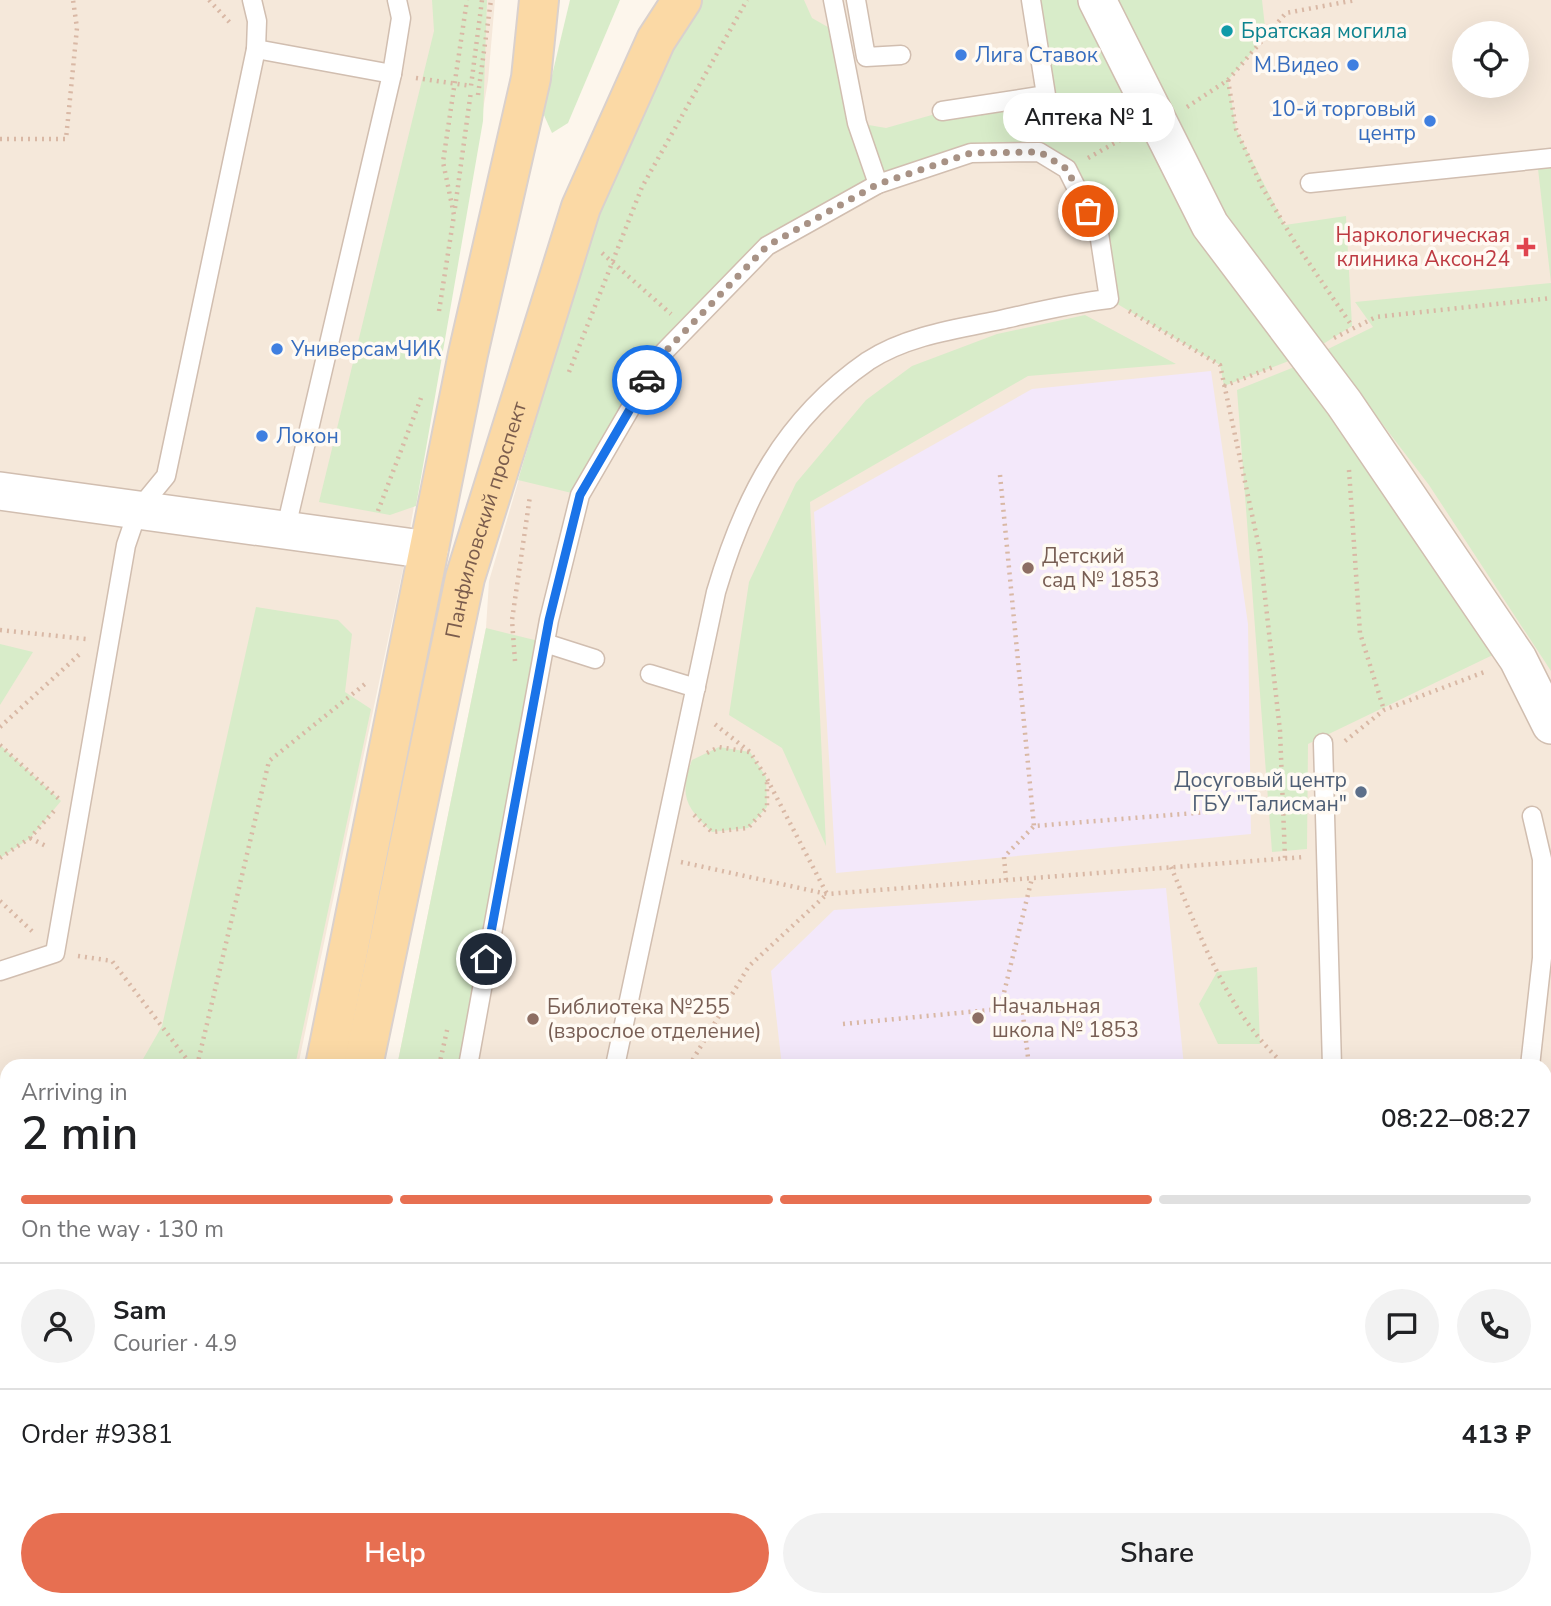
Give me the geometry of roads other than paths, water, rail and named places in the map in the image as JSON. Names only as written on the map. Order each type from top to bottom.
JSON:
[{"type":"main road","name":"Панфиловский проспект","points":[[326,1059],[468,354],[531,78],[540,0]]},
{"type":"main road","name":"Панфиловский проспект","points":[[364,1059],[465,578],[581,207],[656,40],[682,0]]},
{"type":"street","points":[[656,40],[666,0]]},
{"type":"street","points":[[1097,0],[1210,225],[1318,347],[1345,403],[1518,659],[1551,725]]},
{"type":"street","points":[[0,491],[429,550]]},
{"type":"lane","points":[[0,971],[55,953],[126,545],[138,510],[166,476],[256,48],[257,21],[252,0]]},
{"type":"lane","points":[[285,532],[392,74],[401,18],[397,0]]},
{"type":"lane","points":[[833,0],[857,123],[878,184]]},
{"type":"lane","points":[[856,0],[866,57],[901,55]]},
{"type":"lane","points":[[942,111],[1046,95],[1031,0]]},
{"type":"lane","points":[[256,48],[392,74]]},
{"type":"lane","points":[[469,1059],[545,643],[580,495],[663,354],[767,246],[878,184],[971,153],[1040,152],[1067,169],[1099,233],[1109,299],[1079,302],[926,336],[870,360],[795,429],[761,475],[734,533],[716,592],[616,1059]]},
{"type":"lane","points":[[1310,183],[1551,158]]},
{"type":"lane","points":[[545,643],[596,659]]},
{"type":"lane","points":[[650,674],[696,688]]},
{"type":"lane","points":[[1323,751],[1332,1059]]},
{"type":"lane","points":[[1532,816],[1542,859],[1542,958],[1532,1059]]},
{"type":"place","name":"Братская могила","points":[[1227,31]]},
{"type":"place","name":"Лига Ставок","points":[[961,55]]},
{"type":"place","name":"М.Видео","points":[[1353,65]]},
{"type":"place","name":"10-й торговый центр","points":[[1430,121]]},
{"type":"place","name":"Аптека № 1","points":[[1088,211]]},
{"type":"place","name":"Наркологическая клиника Аксон24","points":[[1526,247]]},
{"type":"place","name":"УниверсамЧИК","points":[[277,349]]},
{"type":"place","name":"Локон","points":[[262,436]]},
{"type":"place","name":"Детский сад № 1853","points":[[1028,568]]},
{"type":"place","name":"Досуговый центр ГБУ \"Талисман\"","points":[[1361,792]]},
{"type":"place","name":"Начальная школа № 1853","points":[[978,1018]]},
{"type":"place","name":"Библиотека №255 (взрослое отделение)","points":[[533,1019]]}]
